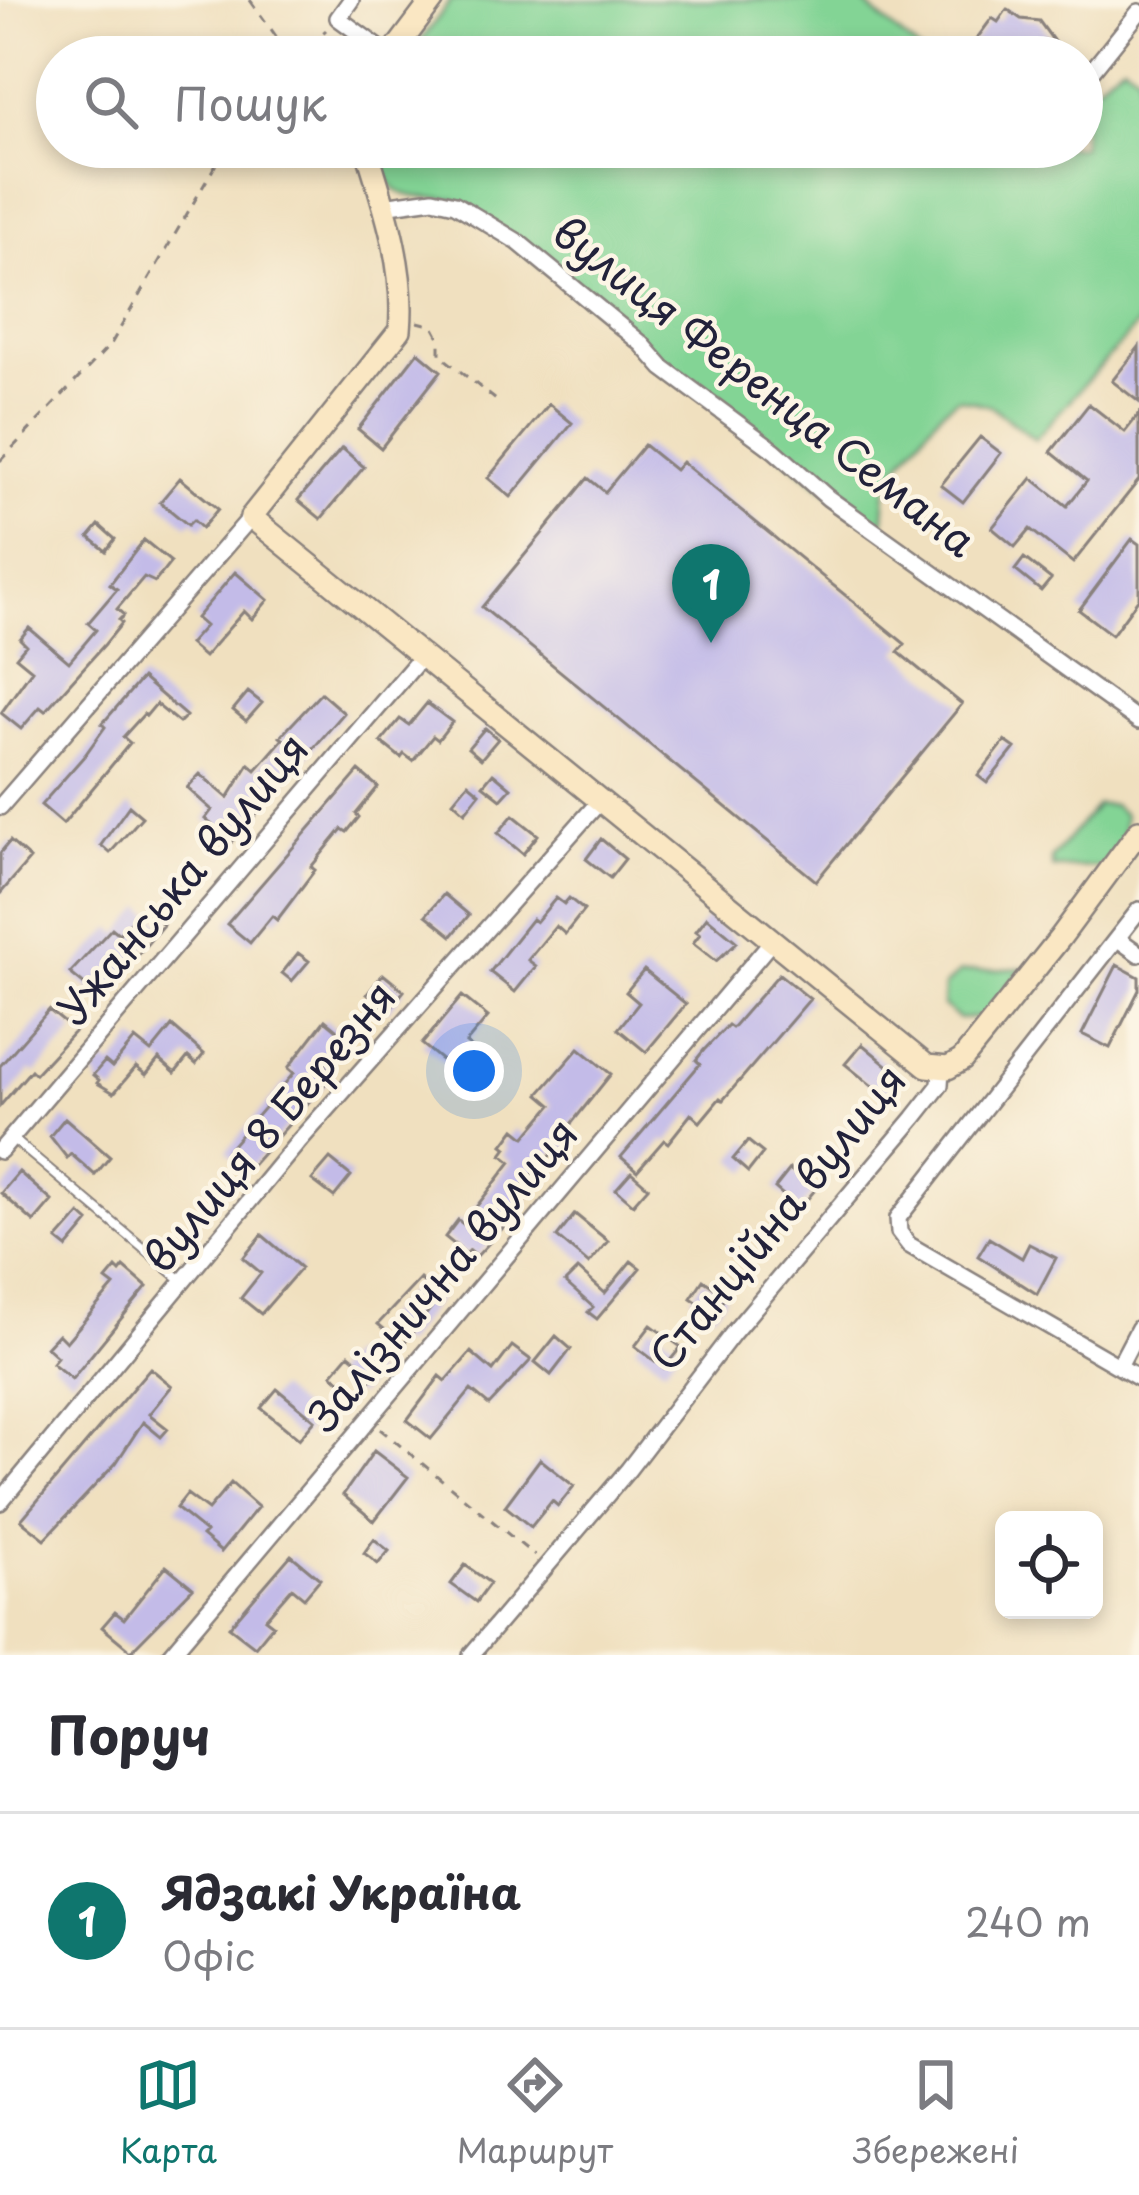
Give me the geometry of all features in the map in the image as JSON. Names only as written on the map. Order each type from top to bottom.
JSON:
[{"type":"street","points":[[330,0],[338,18],[363,36]]},
{"type":"street","points":[[338,18],[352,0]]},
{"type":"street","points":[[405,36],[433,0]]},
{"type":"street","points":[[1103,57],[1139,12]]},
{"type":"street","points":[[0,807],[250,517],[400,330],[397,262],[372,168]]},
{"type":"street","name":"вулиця Ференца Семана","points":[[383,206],[433,199],[454,203],[518,242],[642,344],[663,368],[775,451],[828,498],[1139,721]]},
{"type":"street","points":[[250,517],[918,1061],[941,1069]]},
{"type":"street","name":"Ужанська вулиця","points":[[6,1144],[423,655]]},
{"type":"street","name":"вулиця 8 Березня","points":[[0,1502],[300,1140],[599,802]]},
{"type":"street","name":"Станційна вулиця","points":[[471,1655],[914,1118],[940,1085],[941,1069],[955,1066],[977,1043],[1139,830]]},
{"type":"street","points":[[1139,910],[898,1218],[899,1232],[909,1245],[1139,1378]]},
{"type":"street","points":[[1118,938],[1139,954]]},
{"type":"street","name":"Залізнична вулиця","points":[[170,1655],[771,942]]},
{"type":"street","points":[[1119,1366],[1139,1328]]},
{"type":"lane","points":[[6,1144],[185,1283]]},
{"type":"path","points":[[250,0],[278,36]]},
{"type":"path","points":[[318,36],[338,18]]},
{"type":"path","points":[[0,461],[111,344],[214,168]]},
{"type":"path","points":[[400,330],[417,321],[434,326],[440,355],[501,404]]},
{"type":"path","points":[[369,1420],[545,1564]]},
{"type":"green space","points":[[451,0],[860,0],[902,36],[424,36]]},
{"type":"green space","points":[[1123,63],[1139,74],[1139,323],[1035,439],[991,406],[958,398],[940,412],[887,480],[883,529],[830,493],[455,199],[410,196],[394,187],[382,168],[1103,168],[1103,80]]},
{"type":"green space","points":[[1097,805],[1113,805],[1124,815],[1123,844],[1102,867],[1053,868],[1051,859]]},
{"type":"green space","points":[[1023,968],[986,1017],[959,1019],[943,1006],[944,986],[960,972]]},
{"type":"building","points":[[1007,9],[1021,19],[1039,21],[1050,36],[979,36],[992,18],[998,22]]},
{"type":"building","points":[[1139,347],[1139,402],[1112,381]]},
{"type":"building","points":[[418,352],[441,371],[381,448],[358,429]]},
{"type":"building","points":[[549,404],[572,423],[511,497],[488,478]]},
{"type":"building","points":[[1089,404],[1125,432],[1139,414],[1139,480],[1073,563],[1030,529],[1015,547],[992,528],[1032,478],[1067,506],[1087,481],[1051,452]]},
{"type":"building","points":[[980,437],[1001,453],[963,502],[941,485]]},
{"type":"building","points":[[644,445],[675,470],[682,462],[905,644],[898,652],[962,704],[816,881],[482,607],[588,478],[605,492]]},
{"type":"building","points":[[342,448],[364,467],[321,519],[298,500]]},
{"type":"building","points":[[180,478],[218,509],[202,528],[193,520],[188,525],[160,502]]},
{"type":"building","points":[[99,525],[115,539],[106,551],[89,537]]},
{"type":"building","points":[[1132,539],[1139,544],[1139,598],[1112,635],[1079,610]]},
{"type":"building","points":[[144,540],[171,562],[155,582],[144,577],[117,609],[124,615],[119,620],[122,623],[45,711],[40,707],[21,729],[1,713],[32,670],[16,657],[26,645],[20,639],[29,628],[69,662],[96,630],[88,623],[117,589],[110,584]]},
{"type":"building","points":[[1024,558],[1051,579],[1041,591],[1015,570]]},
{"type":"building","points":[[235,572],[268,600],[252,619],[244,611],[204,657],[189,644],[205,626],[196,618]]},
{"type":"building","points":[[142,678],[186,716],[179,723],[156,704],[144,714],[123,737],[130,743],[63,824],[41,805]]},
{"type":"building","points":[[248,692],[262,703],[246,721],[233,710]]},
{"type":"building","points":[[321,693],[344,713],[232,842],[205,819],[212,810],[187,788],[200,774],[228,798],[249,764],[256,770]]},
{"type":"building","points":[[427,703],[452,722],[413,761],[404,754],[401,758],[381,742],[400,719],[409,725]]},
{"type":"building","points":[[485,728],[498,739],[481,759],[468,748]]},
{"type":"building","points":[[1005,741],[1015,748],[987,783],[978,776]]},
{"type":"building","points":[[359,771],[378,787],[356,814],[359,817],[347,832],[342,829],[311,867],[315,870],[277,920],[272,916],[250,943],[227,924]]},
{"type":"building","points":[[493,773],[511,788],[501,799],[483,785]]},
{"type":"building","points":[[468,783],[480,793],[465,812],[453,801]]},
{"type":"building","points":[[129,806],[142,817],[110,853],[101,845]]},
{"type":"building","points":[[513,815],[538,835],[523,854],[498,833]]},
{"type":"building","points":[[601,839],[625,859],[610,878],[586,859]]},
{"type":"building","points":[[10,841],[30,859],[0,894],[0,853]]},
{"type":"building","points":[[444,894],[469,915],[452,936],[426,915]]},
{"type":"building","points":[[556,898],[564,904],[569,898],[584,910],[565,934],[556,926],[528,960],[536,966],[515,992],[490,972],[532,919],[536,922]]},
{"type":"building","points":[[143,907],[163,925],[108,991],[105,988],[98,996],[70,973],[112,928],[119,934]]},
{"type":"building","points":[[707,917],[737,942],[716,961],[693,943]]},
{"type":"building","points":[[298,953],[309,961],[292,981],[282,973]]},
{"type":"building","points":[[1117,965],[1139,977],[1139,990],[1110,1048],[1082,1034]]},
{"type":"building","points":[[644,970],[686,1004],[646,1052],[618,1029],[639,1003],[626,992]]},
{"type":"building","points":[[383,974],[404,991],[388,1011],[367,994]]},
{"type":"building","points":[[779,974],[810,999],[723,1100],[700,1122],[691,1114],[637,1171],[621,1157],[700,1064],[696,1060],[704,1050],[728,1025],[732,1028]]},
{"type":"building","points":[[462,996],[488,1017],[466,1043],[486,1059],[478,1069],[461,1054],[450,1067],[422,1044]]},
{"type":"building","points":[[49,1010],[75,1031],[0,1106],[0,1066]]},
{"type":"building","points":[[325,1020],[347,1038],[324,1066],[334,1074],[248,1170],[226,1152],[294,1073],[288,1068]]},
{"type":"building","points":[[172,1026],[204,1054],[196,1064],[188,1057],[175,1073],[159,1059],[146,1075],[136,1067],[114,1093],[97,1083],[93,1075],[105,1061],[112,1067],[135,1039],[151,1052]]},
{"type":"building","points":[[862,1044],[898,1074],[882,1094],[845,1064]]},
{"type":"building","points":[[579,1048],[611,1074],[567,1129],[576,1136],[562,1153],[557,1148],[520,1188],[529,1195],[511,1219],[477,1256],[470,1250],[466,1254],[445,1237],[458,1220],[463,1224],[511,1162],[502,1155],[507,1148],[503,1145],[515,1129],[525,1137],[552,1105],[539,1094]]},
{"type":"building","points":[[65,1118],[110,1157],[95,1175],[71,1154],[67,1158],[50,1136]]},
{"type":"building","points":[[748,1141],[763,1153],[748,1172],[733,1159]]},
{"type":"building","points":[[330,1159],[351,1176],[334,1197],[312,1180]]},
{"type":"building","points":[[790,1169],[815,1190],[799,1209],[775,1188]]},
{"type":"building","points":[[19,1172],[52,1201],[34,1222],[1,1193]]},
{"type":"building","points":[[631,1172],[648,1187],[633,1204],[616,1189]]},
{"type":"building","points":[[80,1214],[89,1222],[67,1248],[57,1240]]},
{"type":"building","points":[[575,1214],[608,1241],[589,1264],[557,1237]]},
{"type":"building","points":[[262,1235],[301,1268],[261,1314],[241,1298],[261,1273],[243,1258]]},
{"type":"building","points":[[989,1238],[1022,1258],[1029,1244],[1056,1258],[1037,1294],[978,1256]]},
{"type":"building","points":[[631,1261],[640,1268],[597,1319],[588,1312],[593,1307],[565,1282],[578,1269],[605,1293]]},
{"type":"building","points":[[124,1267],[147,1287],[72,1379],[52,1363],[57,1357],[46,1347],[58,1334],[66,1342],[114,1286],[106,1280],[116,1268],[120,1272]]},
{"type":"building","points":[[420,1279],[440,1296],[403,1345],[378,1324]]},
{"type":"building","points":[[703,1280],[726,1296],[714,1314],[691,1298]]},
{"type":"building","points":[[651,1325],[681,1347],[664,1368],[635,1346]]},
{"type":"building","points":[[556,1336],[571,1349],[551,1375],[535,1362]]},
{"type":"building","points":[[512,1346],[531,1360],[489,1405],[471,1390],[431,1439],[407,1420],[440,1376],[446,1381],[471,1352],[493,1371]]},
{"type":"building","points":[[349,1354],[375,1375],[358,1396],[332,1374]]},
{"type":"building","points":[[150,1368],[172,1386],[149,1414],[168,1429],[161,1437],[143,1422],[116,1463],[45,1539],[21,1520]]},
{"type":"building","points":[[277,1389],[315,1420],[299,1439],[261,1408]]},
{"type":"building","points":[[374,1451],[408,1477],[374,1521],[343,1495]]},
{"type":"building","points":[[540,1459],[574,1486],[558,1506],[552,1501],[531,1527],[505,1506]]},
{"type":"building","points":[[231,1483],[258,1507],[221,1552],[202,1536],[206,1532],[176,1508],[187,1494],[208,1510]]},
{"type":"building","points":[[374,1539],[389,1551],[378,1564],[364,1553]]},
{"type":"building","points":[[291,1555],[320,1579],[304,1598],[292,1588],[265,1619],[273,1625],[255,1647],[229,1627]]},
{"type":"building","points":[[465,1565],[490,1583],[476,1602],[451,1584]]},
{"type":"building","points":[[166,1566],[193,1588],[131,1651],[102,1627],[115,1612],[124,1619]]},
{"type":"place","name":"Ядзакі Україна","points":[[711,643]]}]
